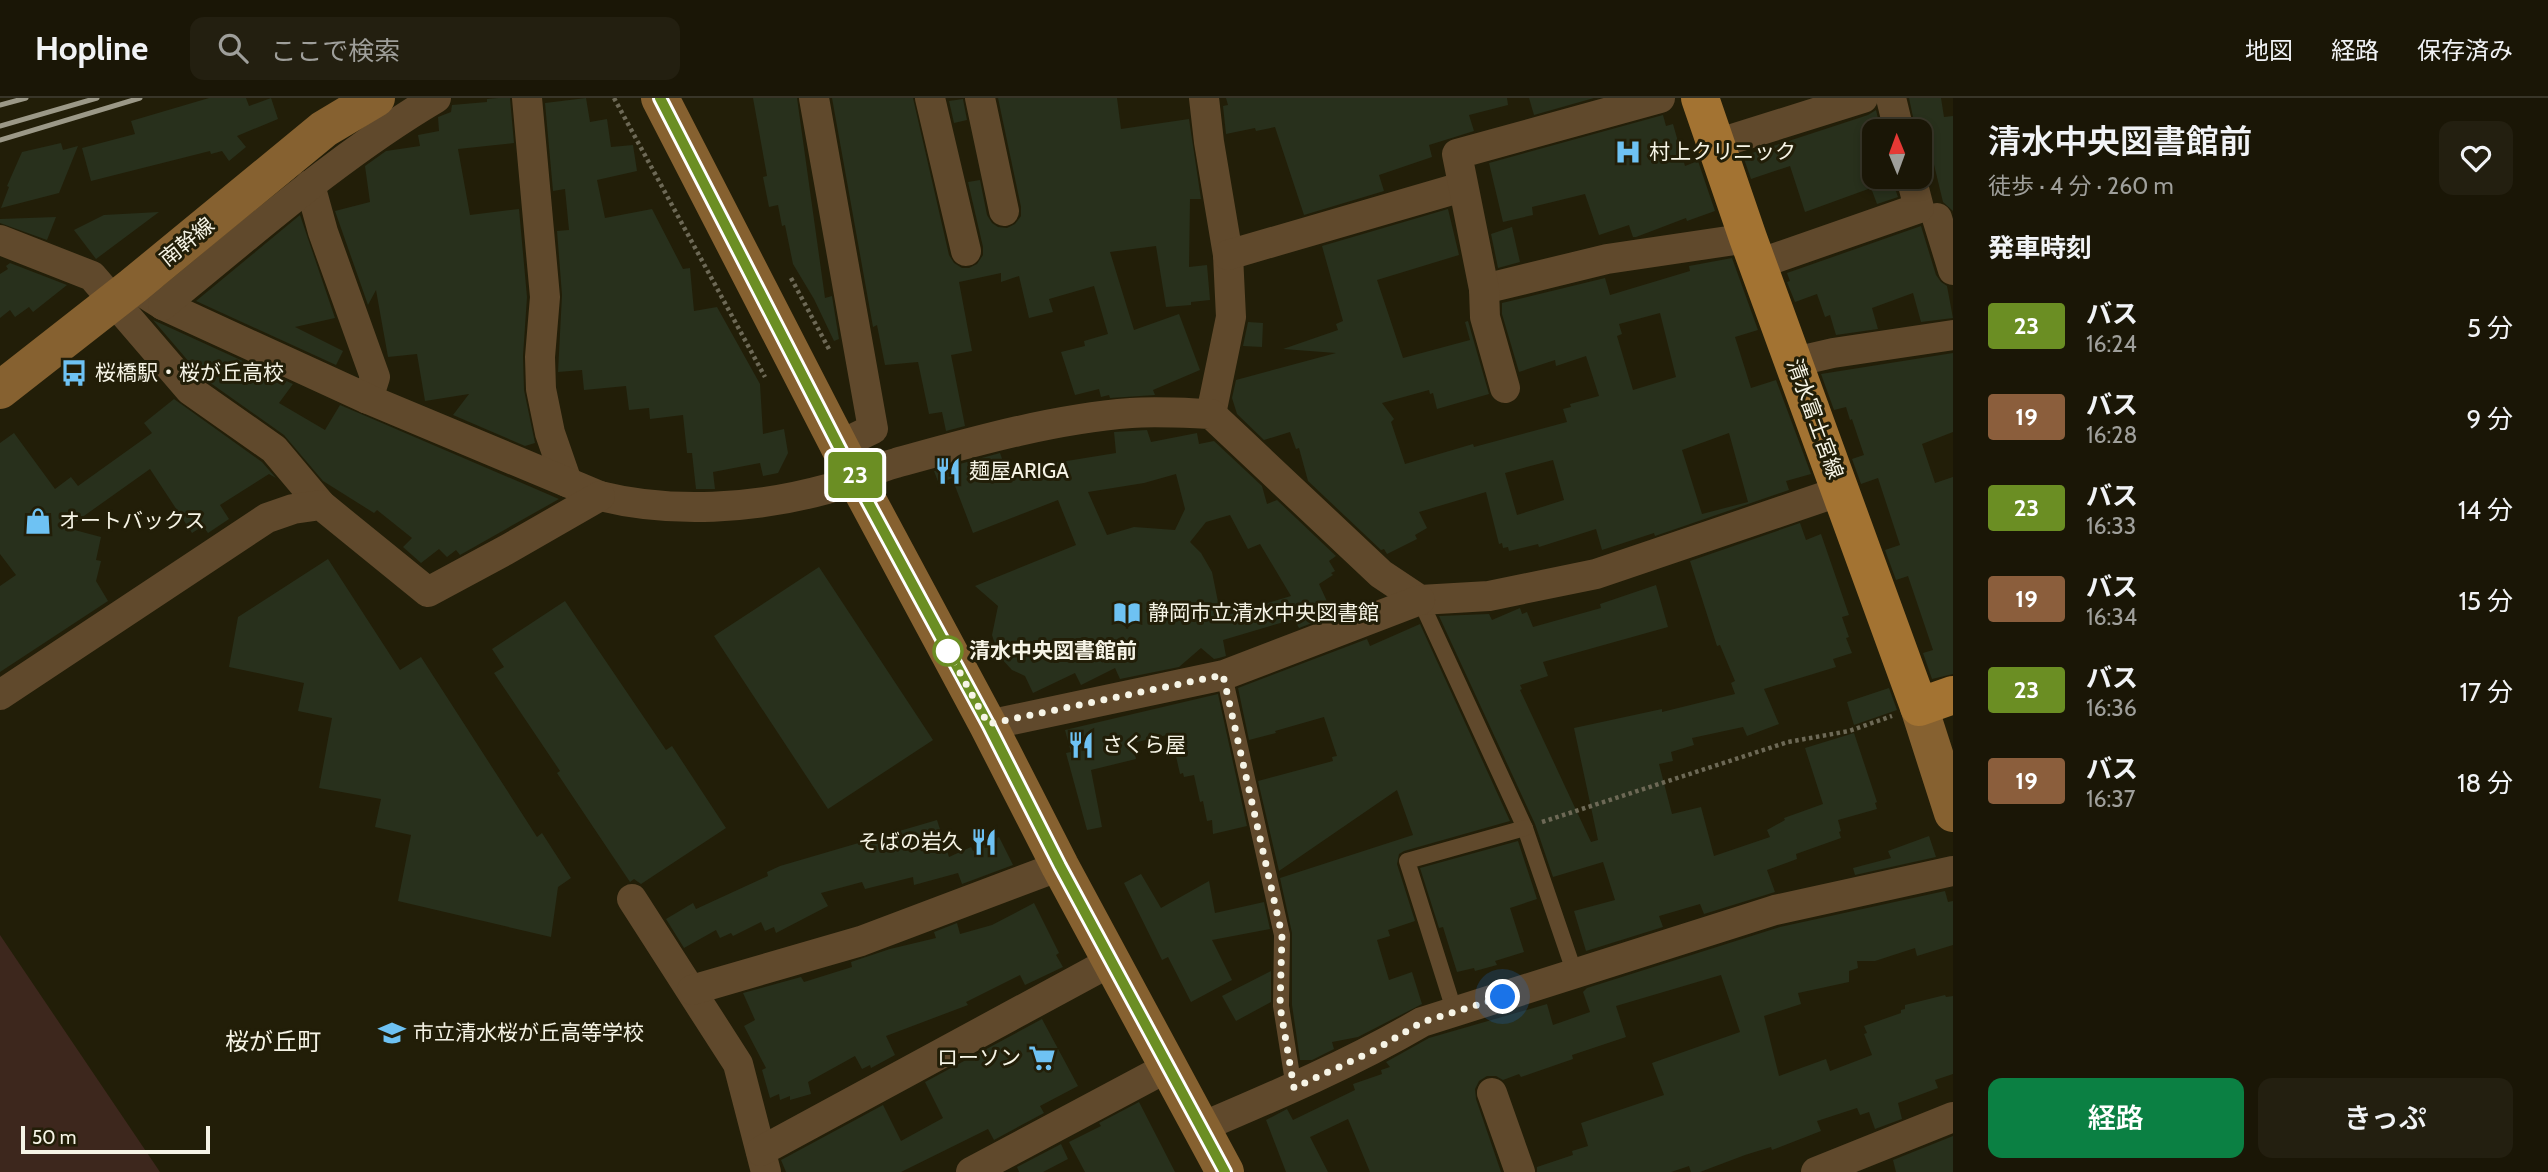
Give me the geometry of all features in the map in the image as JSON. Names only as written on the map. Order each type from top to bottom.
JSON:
[{"type":"main road","name":"南幹線","points":[[0,390],[137,297],[324,129],[376,98]]},
{"type":"main road","points":[[660,98],[856,480],[1225,1172]]},
{"type":"main road","name":"清水富士宮線","points":[[1700,98],[1841,491],[1936,701]]},
{"type":"main road","points":[[1936,701],[1953,813]]},
{"type":"street","points":[[137,297],[310,185],[389,125],[436,98]]},
{"type":"street","points":[[527,98],[545,297],[540,357],[541,389],[550,433],[567,482]]},
{"type":"street","points":[[814,98],[873,429],[840,445]]},
{"type":"street","points":[[930,98],[966,251]]},
{"type":"street","points":[[980,98],[1004,211]]},
{"type":"street","points":[[1505,388],[1485,317],[1484,289],[1457,154],[1660,98]]},
{"type":"street","points":[[1716,144],[1863,98]]},
{"type":"street","points":[[1891,98],[1896,119]]},
{"type":"street","points":[[1207,99],[1209,142],[1228,255],[1231,317],[1211,414]]},
{"type":"street","points":[[946,164],[992,152]]},
{"type":"street","points":[[310,185],[323,232],[375,377],[368,399]]},
{"type":"street","points":[[1228,255],[1462,187]]},
{"type":"street","points":[[1484,289],[1607,259],[1753,251],[1919,208],[1914,189]]},
{"type":"street","points":[[1937,218],[1953,270]]},
{"type":"street","points":[[0,240],[92,276],[368,399],[600,496],[634,505],[678,508],[727,506],[826,490],[892,464],[1068,422],[1131,413],[1211,414],[1381,574],[1420,600]]},
{"type":"street","points":[[137,297],[190,390],[274,449],[321,505],[428,592],[600,496]]},
{"type":"street","points":[[1794,362],[1833,353],[1953,335]]},
{"type":"street","points":[[988,724],[1223,675],[1420,600],[1489,596],[1596,574],[1841,491]]},
{"type":"street","points":[[0,695],[267,518],[293,509],[321,505]]},
{"type":"street","points":[[692,990],[861,941],[1060,866]]},
{"type":"street","points":[[1202,1127],[1375,1050],[1422,1022],[1775,910],[1953,871]]},
{"type":"street","points":[[632,899],[738,1064],[764,1161],[1112,961]]},
{"type":"street","points":[[971,1172],[1168,1067]]},
{"type":"street","points":[[1492,1093],[1520,1172]]},
{"type":"street","points":[[1816,1172],[1953,1118]]},
{"type":"lane","points":[[1420,600],[1525,828],[1575,974]]},
{"type":"lane","points":[[1223,675],[1282,935],[1280,1006],[1294,1088]]},
{"type":"lane","points":[[1455,1013],[1407,862],[1525,828]]},
{"type":"path","points":[[614,98],[766,380]]},
{"type":"path","points":[[790,277],[835,359]]},
{"type":"path","points":[[1525,828],[1788,743],[1849,730],[1936,701]]},
{"type":"shaded area","points":[[0,935],[160,1172],[0,1172]]},
{"type":"building","points":[[209,98],[246,98],[249,106],[271,98],[278,119],[237,136],[246,147],[229,161],[222,151],[211,154],[210,151],[91,181],[82,148],[135,134],[131,121]]},
{"type":"building","points":[[510,98],[514,143],[458,149],[470,215],[519,209],[527,297],[524,390],[535,443],[525,446],[453,415],[469,394],[425,401],[417,354],[388,357],[376,290],[368,305],[335,211],[370,202],[365,166],[386,151],[420,146],[418,135],[439,131],[438,117],[451,112],[452,105]]},
{"type":"building","points":[[586,98],[590,122],[607,119],[611,147],[633,145],[637,171],[597,180],[605,218],[652,209],[683,269],[690,268],[694,311],[717,307],[760,384],[763,434],[784,429],[788,453],[778,473],[763,476],[760,463],[713,472],[715,489],[696,489],[692,453],[687,453],[683,415],[650,419],[649,408],[629,410],[626,386],[584,390],[582,370],[558,372],[562,295],[557,231],[569,230],[565,189],[553,191],[545,103]]},
{"type":"building","points":[[753,98],[797,98],[825,298],[832,296],[839,339],[834,341],[793,264],[778,205],[769,207],[763,177],[767,176]]},
{"type":"building","points":[[832,98],[913,98],[949,255],[954,263],[962,268],[977,264],[983,255],[968,182],[980,180],[987,215],[998,227],[1007,228],[1015,224],[1021,216],[998,98],[1117,98],[1121,129],[1189,119],[1201,199],[1190,199],[1189,267],[1207,265],[1210,300],[1166,307],[1156,246],[1110,252],[1134,330],[1179,314],[1200,370],[1153,390],[1155,395],[1110,398],[1109,395],[1101,397],[1099,389],[1075,395],[1061,352],[1085,346],[1084,341],[1108,334],[1094,286],[1049,299],[1053,312],[1029,318],[1019,276],[1001,282],[1001,273],[959,282],[972,351],[951,355],[965,426],[946,431],[942,412],[929,414],[918,362],[885,365],[877,325],[873,327]]},
{"type":"building","points":[[1226,98],[1507,98],[1508,105],[1469,115],[1474,131],[1429,145],[1432,157],[1379,175],[1384,191],[1304,215],[1275,127],[1226,134],[1223,106],[1228,105]]},
{"type":"building","points":[[1529,98],[1594,98],[1534,115]]},
{"type":"building","points":[[1909,98],[1941,98],[1944,117],[1953,116],[1953,211],[1943,202],[1932,156],[1932,119],[1913,119]]},
{"type":"building","points":[[963,99],[967,120],[954,123],[949,101]]},
{"type":"building","points":[[1876,110],[1878,119],[1862,119],[1862,189],[1868,189],[1805,212],[1790,166],[1751,179],[1743,156],[1868,115]]},
{"type":"building","points":[[1663,115],[1666,126],[1673,124],[1685,166],[1698,161],[1715,211],[1687,221],[1686,218],[1636,237],[1633,237],[1629,225],[1599,235],[1585,194],[1532,207],[1533,215],[1503,222],[1489,163]]},
{"type":"building","points":[[61,143],[63,150],[78,146],[59,193],[1,208],[9,187],[7,186],[22,152]]},
{"type":"building","points":[[1871,189],[1895,189],[1898,197],[1877,204]]},
{"type":"building","points":[[1448,209],[1459,255],[1377,280],[1403,358],[1470,340],[1465,322],[1468,321],[1489,394],[1437,409],[1433,393],[1430,394],[1429,390],[1382,403],[1394,419],[1391,422],[1405,464],[1473,444],[1474,447],[1567,422],[1563,409],[1571,407],[1570,404],[1599,396],[1586,356],[1556,366],[1555,360],[1519,372],[1502,314],[1502,303],[1605,278],[1610,295],[1690,271],[1689,266],[1732,258],[1758,330],[1735,337],[1751,388],[1776,380],[1811,474],[1786,481],[1789,490],[1655,536],[1654,533],[1602,550],[1596,529],[1539,547],[1538,544],[1509,551],[1508,547],[1503,548],[1502,543],[1499,544],[1486,492],[1419,512],[1427,528],[1415,535],[1417,539],[1387,554],[1308,481],[1299,448],[1296,449],[1290,432],[1264,440],[1237,414],[1232,398],[1236,380],[1336,353],[1283,349],[1338,330],[1336,324],[1343,321],[1322,246]],"holes":[[[1660,313],[1676,377],[1633,390],[1617,336],[1622,334],[1619,324]],[[1729,433],[1748,502],[1702,514],[1682,450]],[[1553,460],[1564,500],[1517,515],[1505,473]]]},
{"type":"building","points":[[159,212],[96,259],[74,230],[104,215]]},
{"type":"building","points":[[300,215],[335,318],[295,327],[343,351],[336,365],[196,301]]},
{"type":"building","points":[[56,217],[47,240],[0,223],[0,219]]},
{"type":"building","points":[[1921,226],[1936,275],[1947,286],[1953,318],[1921,322],[1913,293],[1872,308],[1878,329],[1836,335],[1830,315],[1825,317],[1817,294],[1795,302],[1787,282],[1790,281],[1787,273]]},
{"type":"building","points":[[1512,227],[1520,262],[1498,268],[1491,234]]},
{"type":"building","points":[[10,263],[67,285],[33,312],[29,307],[15,317],[10,310],[0,318],[0,274],[8,269],[6,266]]},
{"type":"building","points":[[153,320],[293,384],[279,403],[325,430],[340,405],[559,499],[460,555],[456,550],[447,557],[439,549],[421,563],[403,547],[412,538],[377,510],[374,513],[323,481],[284,435],[202,377]]},
{"type":"building","points":[[1248,322],[1263,323],[1262,347],[1243,346]]},
{"type":"building","points":[[1953,353],[1953,432],[1922,444],[1935,483],[1953,477],[1953,674],[1932,679],[1923,653],[1933,650],[1908,576],[1896,580],[1885,550],[1900,545],[1878,478],[1861,484],[1852,459],[1864,455],[1852,419],[1850,420],[1846,407],[1834,410],[1821,374]]},
{"type":"building","points":[[174,399],[262,462],[276,478],[269,474],[220,505],[229,519],[208,533],[203,526],[192,533],[150,469],[67,528],[101,537],[96,560],[101,561],[96,581],[108,601],[0,672],[0,586],[16,575],[0,554],[0,443],[14,433],[55,489],[71,477],[78,486],[152,433],[144,423]]},
{"type":"building","points":[[1147,430],[1151,442],[1197,433],[1199,444],[1214,441],[1262,486],[1267,504],[1277,500],[1336,556],[1329,561],[1335,571],[1331,573],[1333,575],[1319,584],[1331,610],[1323,614],[1325,618],[1299,628],[1294,619],[1223,640],[1226,656],[1219,658],[1214,659],[1201,648],[1179,667],[1120,679],[1115,668],[1081,685],[1075,673],[1033,693],[1025,676],[1012,670],[999,656],[992,635],[998,606],[975,586],[1076,545],[1058,500],[973,533],[952,478],[939,484],[934,471],[1000,453],[1007,473],[1041,461],[1042,465],[1116,453],[1114,432]],"holes":[[[1176,474],[1185,509],[1175,530],[1134,527],[1107,535],[1088,492],[1144,483]],[[1230,515],[1248,549],[1260,544],[1291,596],[1221,617],[1212,572],[1201,553],[1190,542],[1206,522]]]},
{"type":"building","points":[[1800,523],[1806,540],[1821,534],[1849,615],[1842,617],[1852,653],[1833,659],[1836,667],[1764,689],[1779,724],[1747,736],[1743,727],[1692,738],[1694,745],[1671,752],[1673,761],[1659,764],[1672,814],[1701,807],[1714,856],[1770,837],[1767,830],[1785,820],[1784,818],[1823,804],[1805,748],[1854,733],[1877,809],[1838,820],[1841,838],[1796,854],[1797,859],[1767,870],[1775,892],[1704,914],[1700,904],[1659,916],[1663,927],[1586,951],[1574,911],[1615,900],[1603,862],[1553,877],[1535,824],[1439,616],[1489,614],[1492,620],[1520,608],[1522,614],[1527,612],[1533,627],[1601,608],[1600,604],[1656,585],[1668,627],[1543,662],[1548,676],[1520,685],[1591,842],[1598,840],[1574,728],[1662,709],[1662,712],[1735,694],[1731,683],[1735,681],[1720,645],[1717,646],[1690,561]]},
{"type":"building","points":[[328,559],[400,670],[421,657],[537,837],[542,833],[571,878],[558,887],[551,937],[398,901],[411,835],[375,827],[381,799],[319,788],[332,718],[298,711],[304,683],[229,667],[238,617]]},
{"type":"building","points":[[819,567],[933,740],[828,809],[714,636]]},
{"type":"building","points":[[565,601],[666,750],[672,746],[726,828],[641,884],[634,879],[630,882],[494,673],[504,667],[492,649]]},
{"type":"building","points":[[1420,624],[1510,821],[1399,854],[1397,864],[1415,921],[1388,930],[1390,936],[1377,940],[1389,980],[1412,972],[1422,1004],[1358,1037],[1332,1042],[1334,1049],[1312,1060],[1300,1060],[1292,1005],[1292,933],[1280,878],[1413,835],[1397,790],[1279,871],[1258,781],[1333,761],[1332,757],[1337,756],[1324,717],[1249,740],[1238,688],[1367,639],[1370,646]]},
{"type":"building","points":[[1889,688],[1897,710],[1854,725],[1847,702]]},
{"type":"building","points":[[1218,694],[1247,826],[1213,834],[1212,820],[1207,821],[1194,775],[1184,777],[1183,773],[1180,774],[1171,734],[1133,743],[1136,759],[1091,770],[1102,827],[1087,830],[1066,753],[1071,752],[1065,730]]},
{"type":"building","points":[[937,820],[949,857],[971,847],[973,851],[999,837],[1013,865],[962,884],[958,873],[914,885],[913,877],[865,889],[862,882],[821,893],[828,906],[776,933],[774,927],[765,931],[761,922],[733,936],[731,933],[720,938],[716,930],[684,948],[666,919],[693,903],[696,909],[768,876],[767,872],[780,866]]},
{"type":"building","points":[[1929,836],[1936,857],[1855,875],[1853,868],[1891,858],[1888,851]]},
{"type":"building","points":[[1518,841],[1537,899],[1510,908],[1524,952],[1495,961],[1497,965],[1475,971],[1474,968],[1457,972],[1443,927],[1439,928],[1420,868]]},
{"type":"building","points":[[1141,874],[1161,908],[1209,881],[1215,913],[1264,902],[1270,929],[1212,940],[1232,980],[1191,1002],[1168,957],[1162,960],[1124,883]]},
{"type":"building","points":[[1945,891],[1948,902],[1953,901],[1953,945],[1917,956],[1915,948],[1875,961],[1857,961],[1858,968],[1849,971],[1849,982],[1798,993],[1801,1004],[1764,1016],[1779,1076],[1826,1059],[1830,1071],[1872,1055],[1864,1034],[1867,1033],[1864,1026],[1901,1013],[1905,1005],[1945,995],[1953,996],[1953,1074],[1935,1080],[1938,1088],[1898,1103],[1902,1119],[1875,1129],[1869,1112],[1860,1115],[1857,1108],[1817,1121],[1821,1131],[1772,1150],[1771,1147],[1700,1172],[1691,1172],[1689,1166],[1671,1172],[1537,1172],[1537,1167],[1573,1155],[1572,1151],[1588,1146],[1581,1123],[1664,1095],[1652,1063],[1740,1032],[1721,975],[1616,1006],[1626,1037],[1572,1055],[1573,1059],[1521,1077],[1519,1074],[1503,1080],[1496,1076],[1487,1076],[1479,1081],[1475,1089],[1476,1099],[1501,1172],[1370,1172],[1348,1119],[1310,1137],[1328,1172],[1286,1172],[1266,1120],[1287,1109],[1293,1120],[1355,1090],[1353,1084],[1382,1074],[1381,1070],[1390,1067],[1386,1062],[1429,1038],[1547,1004],[1553,1025],[1590,1012],[1583,992],[1587,988],[1780,927]]},
{"type":"building","points":[[1034,903],[1059,953],[1056,955],[1063,967],[1025,985],[1020,975],[966,1002],[968,1005],[886,1036],[895,1055],[871,1068],[870,1065],[862,1069],[855,1056],[808,1082],[811,1094],[790,1100],[790,1096],[780,1100],[779,1094],[770,1098],[762,1070],[766,1068],[744,1026],[755,1020],[743,993],[801,977],[804,982],[852,967],[851,962],[936,938],[934,932],[957,923],[960,934],[992,925]]},
{"type":"building","points":[[1271,971],[1271,1002],[1236,1021],[1222,996]]},
{"type":"building","points":[[1042,1019],[1078,1086],[1040,1106],[1044,1113],[994,1140],[988,1129],[901,1172],[786,1172],[781,1160],[883,1105],[901,1141],[943,1118],[925,1082]]},
{"type":"building","points":[[1139,1102],[1175,1172],[1085,1172],[1069,1142]]},
{"type":"building","points":[[1953,1136],[1953,1172],[1896,1172],[1893,1160]]},
{"type":"building","points":[[1061,1144],[1068,1159],[1043,1172],[1019,1172],[1017,1167]]},
{"type":"railway","points":[[0,105],[26,98]]},
{"type":"railway","points":[[0,126],[97,98]]},
{"type":"railway","points":[[0,140],[140,98]]},
{"type":"bus line","name":"23","points":[[660,98],[856,480],[1225,1172]]},
{"type":"place","name":"村上クリニック","points":[[1628,152]]},
{"type":"place","name":"桜橋駅・桜が丘高校","points":[[74,373]]},
{"type":"place","name":"麺屋ARIGA","points":[[948,471]]},
{"type":"place","name":"オートバックス","points":[[38,521]]},
{"type":"place","name":"静岡市立清水中央図書館","points":[[1127,613]]},
{"type":"place","name":"清水中央図書館前","points":[[948,651]]},
{"type":"place","name":"さくら屋","points":[[1081,745]]},
{"type":"place","name":"そばの岩久","points":[[984,842]]},
{"type":"place","name":"市立清水桜が丘高等学校","points":[[392,1033]]},
{"type":"place","name":"ローソン","points":[[1042,1058]]},
{"type":"district","name":"桜が丘町","points":[[273,1042]]},
{"type":"route","points":[[948,651],[988,724],[1223,675],[1282,935],[1280,1006],[1294,1088],[1375,1050],[1422,1022],[1503,997]]}]
